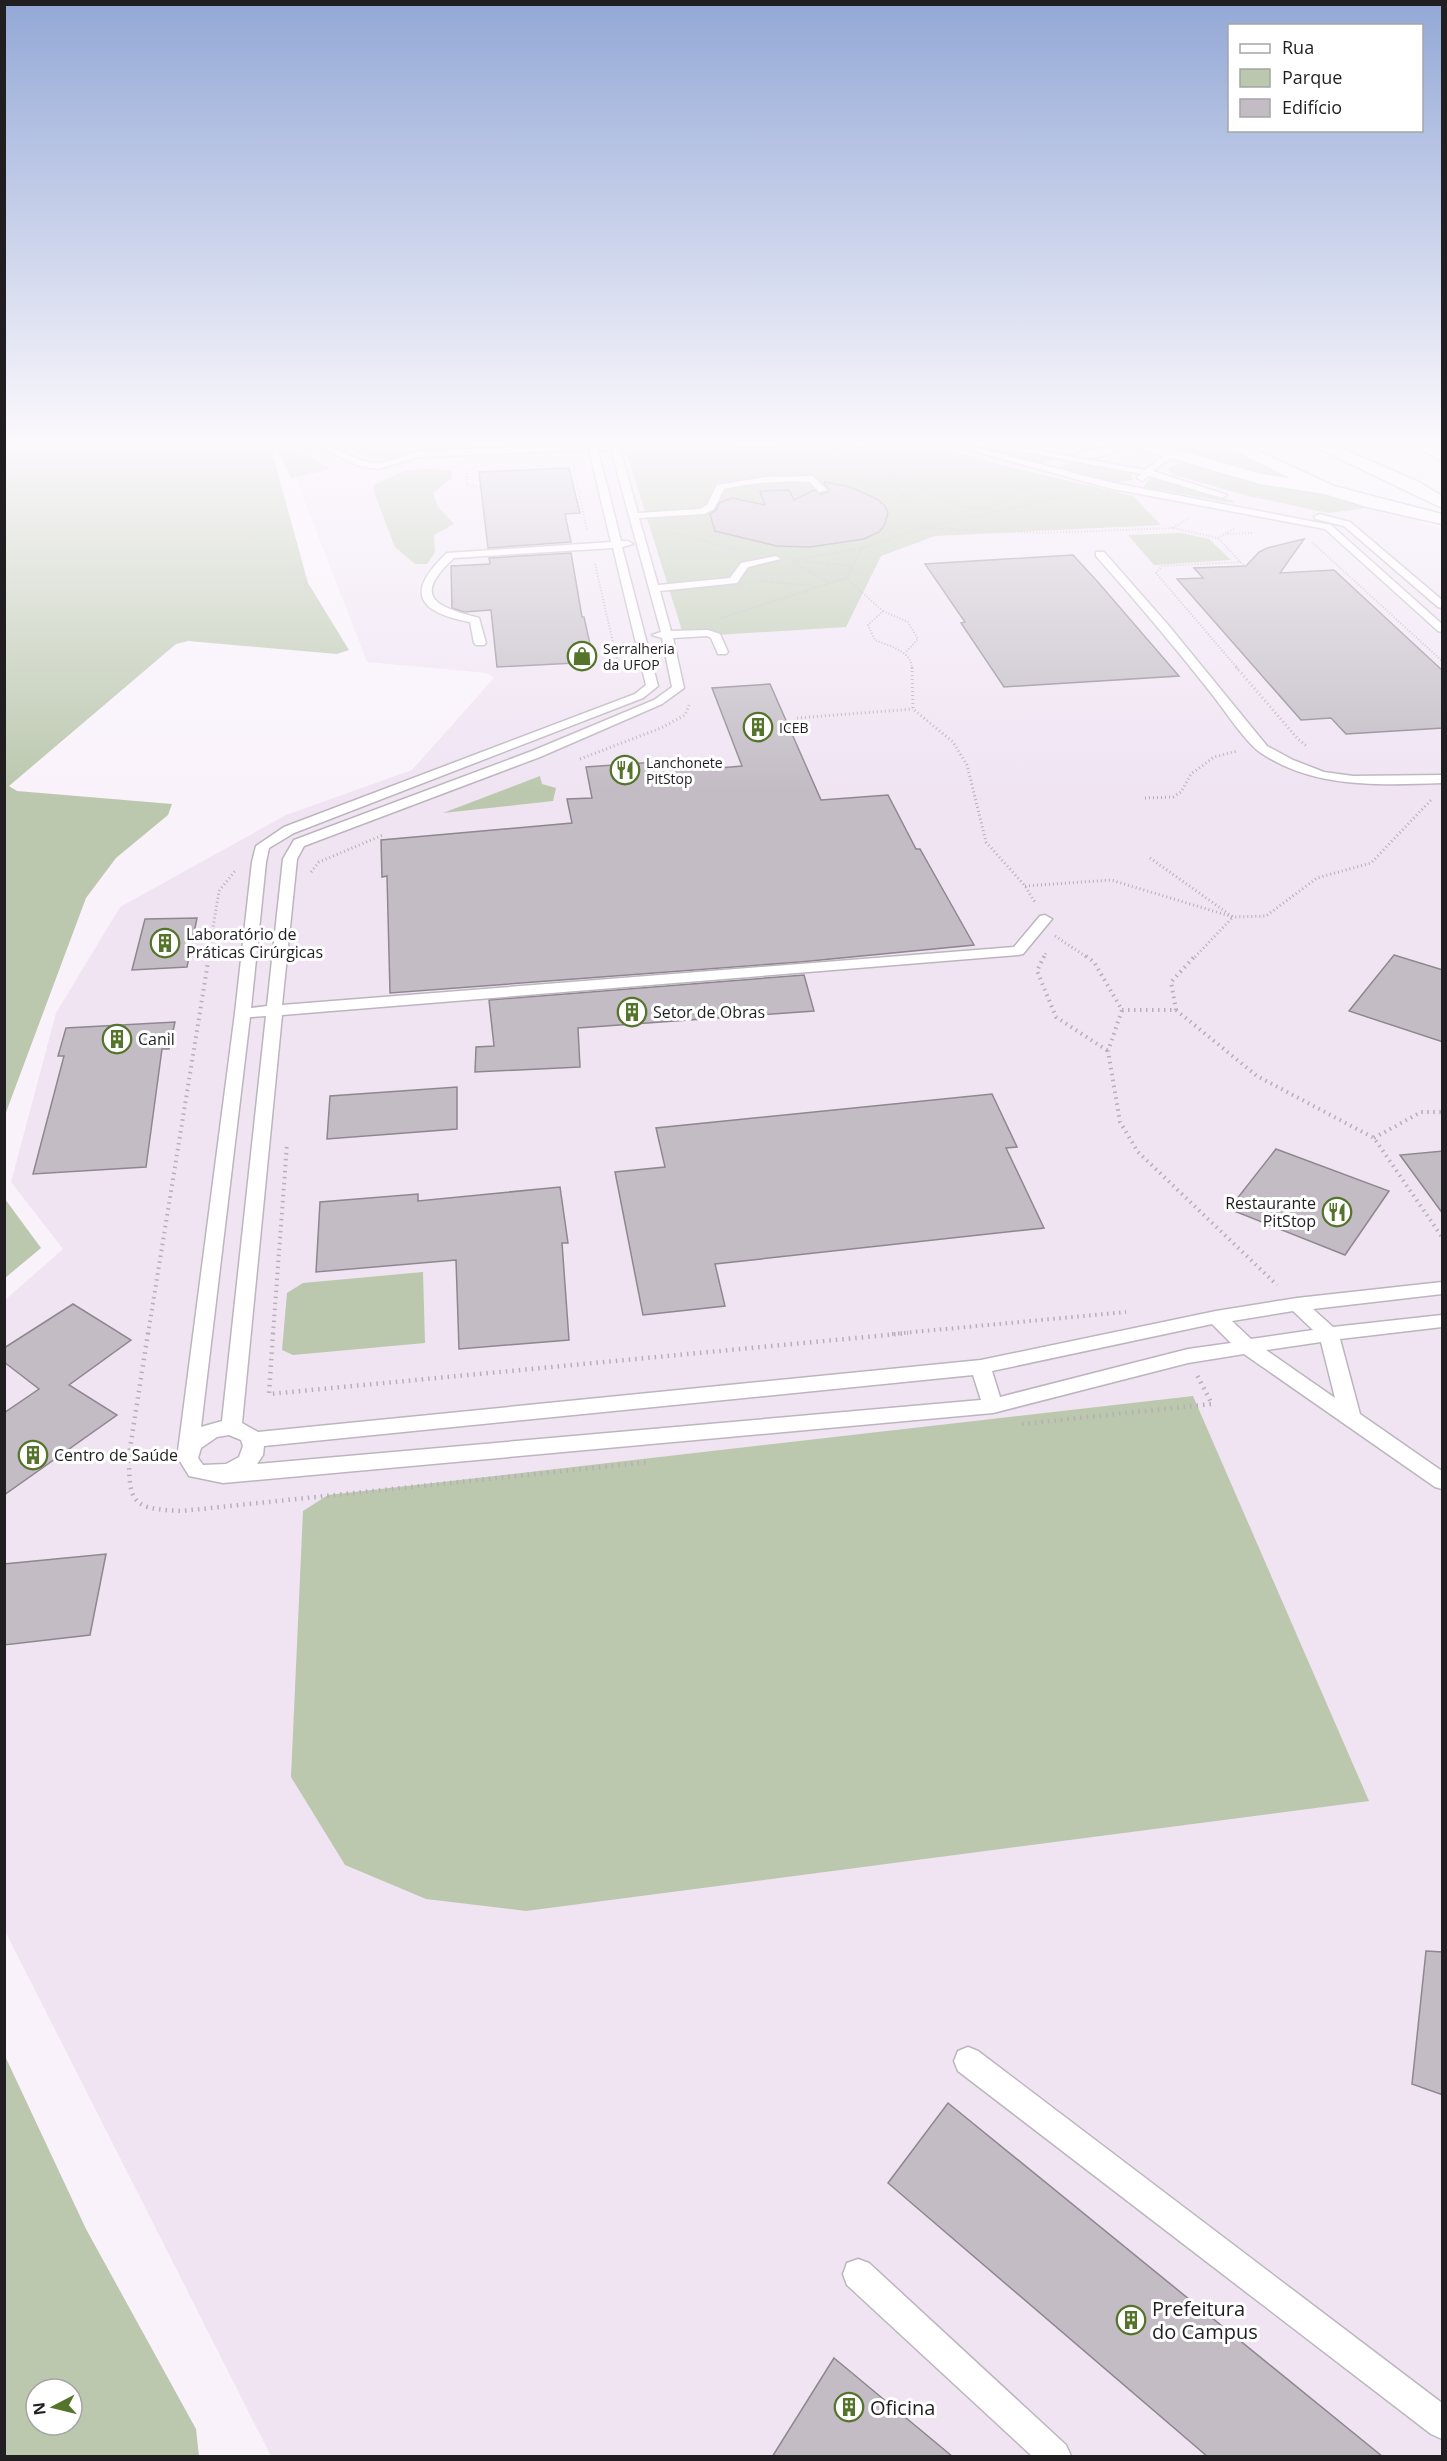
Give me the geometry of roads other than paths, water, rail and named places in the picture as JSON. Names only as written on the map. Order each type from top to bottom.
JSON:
[{"type":"lane","points":[[445,560],[434,569],[425,586],[425,596],[433,606],[453,617],[475,620],[480,643]]},
{"type":"lane","points":[[620,560],[652,686],[639,696],[289,830],[263,846],[259,861],[243,1013],[188,1451],[190,1465],[196,1471],[213,1475],[993,1406],[1188,1356],[1329,1334],[1443,1321]]},
{"type":"lane","points":[[231,1427],[290,859],[299,843],[536,754],[658,702],[678,688],[668,635],[646,560]]},
{"type":"lane","points":[[654,588],[733,581],[745,565],[772,560]]},
{"type":"lane","points":[[1106,560],[1165,628],[1263,749],[1289,763],[1321,775],[1353,780],[1443,779]]},
{"type":"lane","points":[[1365,560],[1443,628]]},
{"type":"lane","points":[[1389,560],[1443,604]]},
{"type":"lane","points":[[1405,596],[1431,595]]},
{"type":"lane","points":[[640,635],[708,633],[716,636],[722,652]]},
{"type":"lane","points":[[517,743],[536,754]]},
{"type":"lane","points":[[243,1013],[1018,951],[1045,919]]},
{"type":"lane","points":[[253,1440],[981,1367],[1216,1317],[1297,1304],[1443,1288]]},
{"type":"lane","points":[[1297,1304],[1329,1334],[1350,1419]]},
{"type":"lane","points":[[1216,1317],[1246,1346],[1443,1481]]},
{"type":"lane","points":[[981,1367],[993,1406]]},
{"type":"lane","points":[[188,1451],[200,1436],[221,1428],[231,1427],[245,1431],[253,1440],[254,1452],[246,1463],[223,1474]]},
{"type":"lane","points":[[968,2061],[1443,2423]]},
{"type":"lane","points":[[858,2274],[1055,2457]]},
{"type":"place","name":"Serralheria da UFOP","points":[[582,656]]},
{"type":"place","name":"ICEB","points":[[758,727]]},
{"type":"place","name":"Lanchonete PitStop","points":[[625,770]]},
{"type":"place","name":"Laboratório de Práticas Cirúrgicas","points":[[165,943]]},
{"type":"place","name":"Setor de Obras","points":[[632,1012]]},
{"type":"place","name":"Canil","points":[[117,1039]]},
{"type":"place","name":"Restaurante PitStop","points":[[1337,1212]]},
{"type":"place","name":"Centro de Saúde","points":[[33,1455]]},
{"type":"place","name":"Prefeitura do Campus","points":[[1131,2320]]},
{"type":"place","name":"Oficina","points":[[849,2407]]}]
